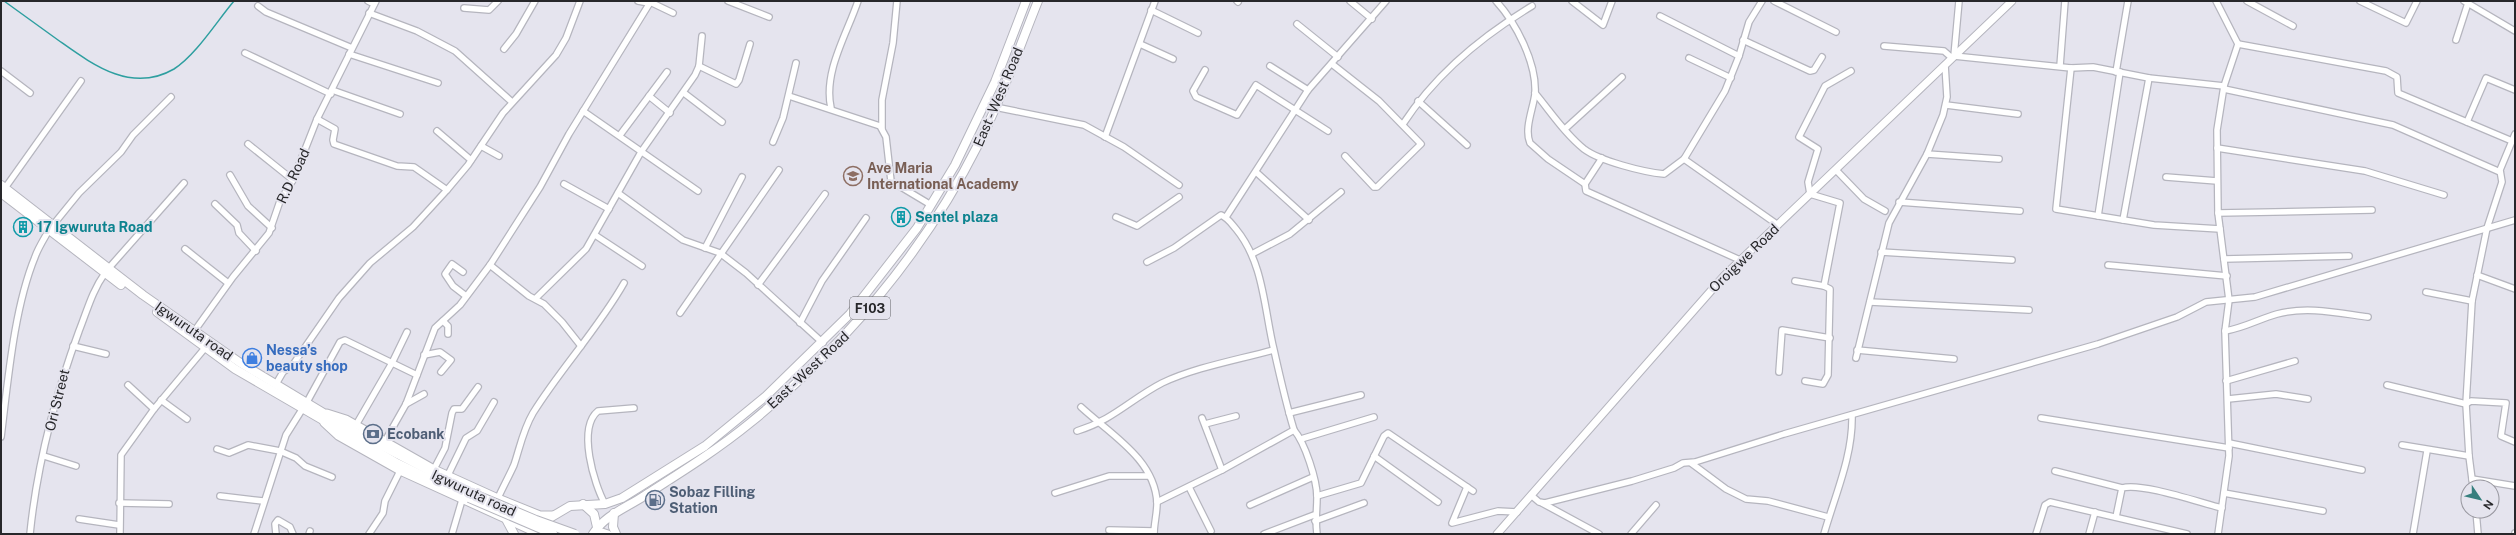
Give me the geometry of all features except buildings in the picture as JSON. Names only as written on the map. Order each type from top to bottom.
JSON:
[{"type":"main road","name":"East - West Road","points":[[533,533],[554,515],[570,506],[583,504],[605,504],[622,498],[705,446],[766,396],[823,343],[872,287],[917,228],[955,165],[986,103],[1026,1]]},
{"type":"main road","name":"East - West Road","points":[[595,530],[614,514],[640,499],[710,452],[778,399],[856,326],[906,263],[941,212],[980,142],[1038,1]]},
{"type":"main road","name":"Igwuruta road","points":[[2,189],[106,271],[192,335],[276,384],[305,405]]},
{"type":"main road","name":"Igwuruta road","points":[[192,335],[205,348],[235,369],[417,466],[468,497],[575,534]]},
{"type":"main road","points":[[705,446],[710,452]]},
{"type":"main road","points":[[468,497],[553,534]]},
{"type":"main road","points":[[583,504],[594,514],[595,530]]},
{"type":"main road","points":[[614,514],[613,527],[616,534]]},
{"type":"main road","points":[[508,521],[514,534]]},
{"type":"street","points":[[368,1],[375,2]]},
{"type":"street","points":[[464,8],[489,10],[492,9],[498,1]]},
{"type":"street","points":[[504,49],[516,34],[535,1]]},
{"type":"street","points":[[276,384],[283,372],[292,366],[339,298],[370,263],[413,227],[447,190],[471,160],[512,102],[558,51],[580,1]]},
{"type":"street","points":[[638,1],[650,2],[673,13]]},
{"type":"street","points":[[728,1],[769,16]]},
{"type":"street","points":[[831,108],[829,98],[832,75],[858,1]]},
{"type":"street","points":[[897,1],[893,43],[882,100],[882,128],[886,136],[890,181],[931,205]]},
{"type":"street","points":[[1105,137],[1155,1]]},
{"type":"street","points":[[1350,1],[1372,19]]},
{"type":"street","points":[[1226,217],[1308,90],[1372,19],[1386,1]]},
{"type":"street","points":[[1496,1],[1511,19],[1519,32],[1530,63],[1535,93],[1530,117],[1530,143],[1548,159],[1585,184]]},
{"type":"street","points":[[1572,1],[1603,25],[1612,1]]},
{"type":"street","points":[[1535,93],[1584,149],[1602,158],[1664,174],[1684,159],[1731,78],[1752,15],[1762,1]]},
{"type":"street","points":[[1774,1],[1836,32]]},
{"type":"street","points":[[1953,57],[1959,1]]},
{"type":"street","name":"Oroigwe Road","points":[[1497,534],[1532,496],[1672,332],[1740,260],[2012,1]]},
{"type":"street","points":[[2060,66],[2065,1]]},
{"type":"street","points":[[2098,216],[2128,1]]},
{"type":"street","points":[[2216,1],[2238,44],[2224,87],[2218,118],[2218,213],[2229,300],[2225,331],[2229,446],[2218,534]]},
{"type":"street","points":[[2247,1],[2292,26]]},
{"type":"street","points":[[2360,1],[2406,23],[2416,1]]},
{"type":"street","name":"R.D Road","points":[[192,335],[228,283],[256,251],[272,228],[280,201],[293,180],[317,119],[332,92],[375,2]]},
{"type":"street","points":[[385,441],[406,404],[435,328],[466,296],[490,265],[540,187],[583,111],[650,2]]},
{"type":"street","points":[[2456,40],[2466,2],[2515,30]]},
{"type":"street","points":[[258,6],[266,12],[351,51],[438,83]]},
{"type":"street","points":[[1403,124],[1418,101],[1459,61],[1511,19],[1532,6]]},
{"type":"street","points":[[1152,10],[1198,33]]},
{"type":"street","points":[[369,13],[417,31],[456,51],[512,102]]},
{"type":"street","points":[[1660,16],[1739,56]]},
{"type":"street","points":[[1297,24],[1338,57]]},
{"type":"street","points":[[536,298],[553,279],[566,270],[581,255],[641,152],[684,93],[699,66],[702,36]]},
{"type":"street","points":[[1743,40],[1810,72],[1814,70],[1822,57]]},
{"type":"street","points":[[699,66],[736,84],[739,80],[750,44]]},
{"type":"street","points":[[1140,44],[1173,59]]},
{"type":"street","points":[[2238,44],[2386,71],[2397,77],[2398,93],[2512,141]]},
{"type":"street","points":[[1884,46],[1944,51],[1953,57],[2071,68],[2092,67],[2149,78],[2224,87],[2393,125],[2500,172]]},
{"type":"street","points":[[245,53],[332,92],[400,114]]},
{"type":"street","points":[[1689,58],[1731,78]]},
{"type":"street","points":[[773,142],[789,96],[796,63]]},
{"type":"street","points":[[1332,64],[1368,92],[1403,124],[1421,146],[1377,187],[1374,186],[1345,156]]},
{"type":"street","points":[[1856,358],[1888,223],[1927,154],[1940,126],[1946,105],[1945,65]]},
{"type":"street","points":[[1270,66],[1308,90]]},
{"type":"street","points":[[2071,68],[2055,208],[2058,210],[2123,220],[2220,229]]},
{"type":"street","points":[[1205,70],[1193,91],[1196,97],[1234,115],[1239,113],[1256,85],[1295,108],[1328,131]]},
{"type":"street","points":[[1,71],[30,93]]},
{"type":"street","points":[[1824,286],[1840,203],[1810,194],[1808,182],[1818,149],[1800,139],[1800,134],[1825,86],[1851,71]]},
{"type":"street","points":[[620,135],[667,72]]},
{"type":"street","points":[[1566,128],[1622,77]]},
{"type":"street","points":[[2123,220],[2149,78]]},
{"type":"street","points":[[2467,122],[2486,78],[2515,90]]},
{"type":"street","points":[[2,189],[80,81]]},
{"type":"street","points":[[684,93],[722,122]]},
{"type":"street","points":[[649,96],[670,113]]},
{"type":"street","points":[[789,96],[831,108],[882,128]]},
{"type":"street","points":[[1,437],[4,395],[28,275],[35,255],[51,228],[70,203],[121,152],[133,135],[171,97]]},
{"type":"street","points":[[1418,101],[1467,146]]},
{"type":"street","points":[[1946,105],[2018,114]]},
{"type":"street","points":[[994,107],[1076,123],[1124,147],[1179,185]]},
{"type":"street","points":[[583,111],[620,135],[641,152],[698,191]]},
{"type":"street","points":[[317,119],[335,129],[333,140],[334,144],[397,166],[414,167],[447,190]]},
{"type":"street","points":[[437,131],[471,160]]},
{"type":"street","points":[[2472,479],[2466,404],[2472,302],[2487,228],[2502,182],[2500,172],[2515,134]]},
{"type":"street","points":[[248,144],[293,180]]},
{"type":"street","points":[[481,146],[499,156]]},
{"type":"street","points":[[2217,148],[2365,171],[2444,195]]},
{"type":"street","points":[[1927,154],[1999,159]]},
{"type":"street","points":[[1602,158],[1585,184],[1585,189],[1590,193],[1740,260]]},
{"type":"street","points":[[1684,159],[1778,225]]},
{"type":"street","points":[[680,313],[720,253],[779,170]]},
{"type":"street","points":[[1836,170],[1864,199],[1885,211]]},
{"type":"street","points":[[1256,172],[1309,220]]},
{"type":"street","points":[[230,175],[248,206],[272,228]]},
{"type":"street","points":[[705,248],[742,177]]},
{"type":"street","points":[[2166,177],[2217,181]]},
{"type":"street","name":"Ori Street","points":[[30,534],[37,485],[58,390],[92,294],[106,271],[184,183]]},
{"type":"street","points":[[564,184],[609,209]]},
{"type":"street","points":[[1252,254],[1271,246],[1309,220],[1341,192]]},
{"type":"street","points":[[618,193],[684,240],[720,253],[823,343]]},
{"type":"street","points":[[758,285],[825,194]]},
{"type":"street","points":[[1116,217],[1137,226],[1179,197]]},
{"type":"street","points":[[1899,202],[2020,211]]},
{"type":"street","points":[[215,204],[237,225],[239,233],[256,251]]},
{"type":"street","points":[[2218,213],[2372,210]]},
{"type":"street","points":[[1147,262],[1174,248],[1217,216],[1221,215],[1226,217],[1245,241],[1252,254],[1261,283],[1273,350],[1289,413],[1294,430],[1301,439],[1313,478],[1317,496],[1315,518],[1317,534]]},
{"type":"street","points":[[800,323],[822,281],[866,218]]},
{"type":"street","points":[[1542,503],[1632,481],[1674,468],[1683,463],[1691,463],[2098,344],[2177,317],[2206,302],[2255,297],[2515,220]]},
{"type":"street","points":[[594,235],[642,266]]},
{"type":"street","points":[[185,249],[228,283]]},
{"type":"street","points":[[1881,252],[2012,260]]},
{"type":"street","points":[[2224,259],[2349,256]]},
{"type":"street","points":[[463,272],[453,264],[445,274],[453,286],[466,296]]},
{"type":"street","points":[[490,265],[529,296],[536,298],[562,322],[580,346]]},
{"type":"street","points":[[2108,265],[2226,276]]},
{"type":"street","points":[[2477,275],[2515,289]]},
{"type":"street","points":[[1795,281],[1824,286],[1830,289],[1830,338],[1826,381],[1821,384],[1805,381]]},
{"type":"street","points":[[498,498],[514,464],[524,432],[534,413],[580,346],[607,312],[624,283]]},
{"type":"street","points":[[2426,292],[2472,302]]},
{"type":"street","points":[[1870,302],[2029,310]]},
{"type":"street","points":[[2225,331],[2237,329],[2276,314],[2301,310],[2368,317]]},
{"type":"street","points":[[443,321],[448,326],[448,334]]},
{"type":"street","points":[[1779,372],[1782,330],[1830,338]]},
{"type":"street","points":[[356,425],[392,364],[407,332]]},
{"type":"street","points":[[254,534],[263,501],[286,435],[305,405],[340,342],[345,340],[417,375]]},
{"type":"street","points":[[73,346],[106,354]]},
{"type":"street","points":[[120,534],[119,502],[121,455],[154,408],[205,348]]},
{"type":"street","points":[[1078,431],[1099,424],[1153,388],[1173,378],[1273,350]]},
{"type":"street","points":[[1857,350],[1954,359]]},
{"type":"street","points":[[424,355],[440,352],[451,360],[441,372]]},
{"type":"street","points":[[2226,381],[2295,361]]},
{"type":"street","points":[[128,385],[154,408]]},
{"type":"street","points":[[2386,385],[2466,404],[2471,401],[2506,403],[2500,436],[2515,442]]},
{"type":"street","points":[[434,469],[445,448],[454,409],[462,408],[478,387]]},
{"type":"street","points":[[406,404],[424,394]]},
{"type":"street","points":[[2228,399],[2276,394],[2308,399]]},
{"type":"street","points":[[1289,413],[1361,395]]},
{"type":"street","points":[[161,400],[187,419]]},
{"type":"street","points":[[448,475],[466,438],[477,431],[494,402]]},
{"type":"street","points":[[1081,407],[1137,456],[1149,476],[1157,502],[1154,533],[1109,530]]},
{"type":"street","points":[[605,504],[596,488],[591,463],[590,426],[598,411],[634,408]]},
{"type":"street","points":[[320,414],[356,425],[434,469],[498,498],[540,515],[554,515]]},
{"type":"street","points":[[320,414],[338,436],[400,471],[468,497],[508,521],[533,533]]},
{"type":"street","points":[[1824,534],[1852,436],[1852,415]]},
{"type":"street","points":[[1222,470],[1204,421],[1236,416]]},
{"type":"street","points":[[1301,439],[1374,417]]},
{"type":"street","points":[[2041,418],[2229,446],[2362,470]]},
{"type":"street","points":[[1157,502],[1222,470],[1294,430]]},
{"type":"street","points":[[1317,496],[1361,483],[1374,456],[1388,433],[1472,491]]},
{"type":"street","points":[[217,449],[229,453],[248,444],[280,451],[296,458],[305,466],[332,477]]},
{"type":"street","points":[[2402,445],[2427,451],[2469,456]]},
{"type":"street","points":[[2413,534],[2427,451]]},
{"type":"street","points":[[44,456],[76,466]]},
{"type":"street","points":[[1374,456],[1438,502]]},
{"type":"street","points":[[1691,463],[1726,488],[1746,499],[1768,501],[1828,517]]},
{"type":"street","points":[[369,534],[383,513],[384,504],[400,471]]},
{"type":"street","points":[[2055,471],[2122,488],[2142,488],[2222,508]]},
{"type":"street","points":[[1056,493],[1109,476],[1149,476]]},
{"type":"street","points":[[1250,505],[1313,478]]},
{"type":"street","points":[[2500,484],[2515,486]]},
{"type":"street","points":[[1189,487],[1211,531]]},
{"type":"street","points":[[1467,487],[1452,523],[1498,511],[1516,512]]},
{"type":"street","points":[[2116,517],[2122,488]]},
{"type":"street","points":[[2224,493],[2323,511]]},
{"type":"street","points":[[220,496],[263,501]]},
{"type":"street","points":[[1532,496],[1599,534]]},
{"type":"street","points":[[452,534],[468,497]]},
{"type":"street","points":[[119,502],[169,504]]},
{"type":"street","points":[[2036,534],[2047,502],[2187,534]]},
{"type":"street","points":[[1264,534],[1364,503]]},
{"type":"street","points":[[1631,534],[1656,505]]},
{"type":"street","points":[[2088,534],[2095,512]]},
{"type":"street","points":[[2477,519],[2478,534]]},
{"type":"street","points":[[79,520],[119,525]]},
{"type":"street","points":[[276,534],[275,524],[278,520],[289,526],[293,534]]},
{"type":"street","points":[[595,530],[608,534]]},
{"type":"waterway","points":[[4,1],[84,58],[98,66],[113,73],[127,77],[143,78],[158,76],[174,69],[182,63],[198,47],[234,1]]},
{"type":"place","name":"Ave Maria International Academy","points":[[853,176]]},
{"type":"place","name":"Sentel plaza","points":[[901,217]]},
{"type":"place","name":"17 Igwuruta Road","points":[[23,227]]},
{"type":"place","name":"Nessa’s beauty shop","points":[[252,358]]},
{"type":"place","name":"Ecobank","points":[[373,434]]},
{"type":"place","name":"Sobaz Filling Station","points":[[655,500]]}]
